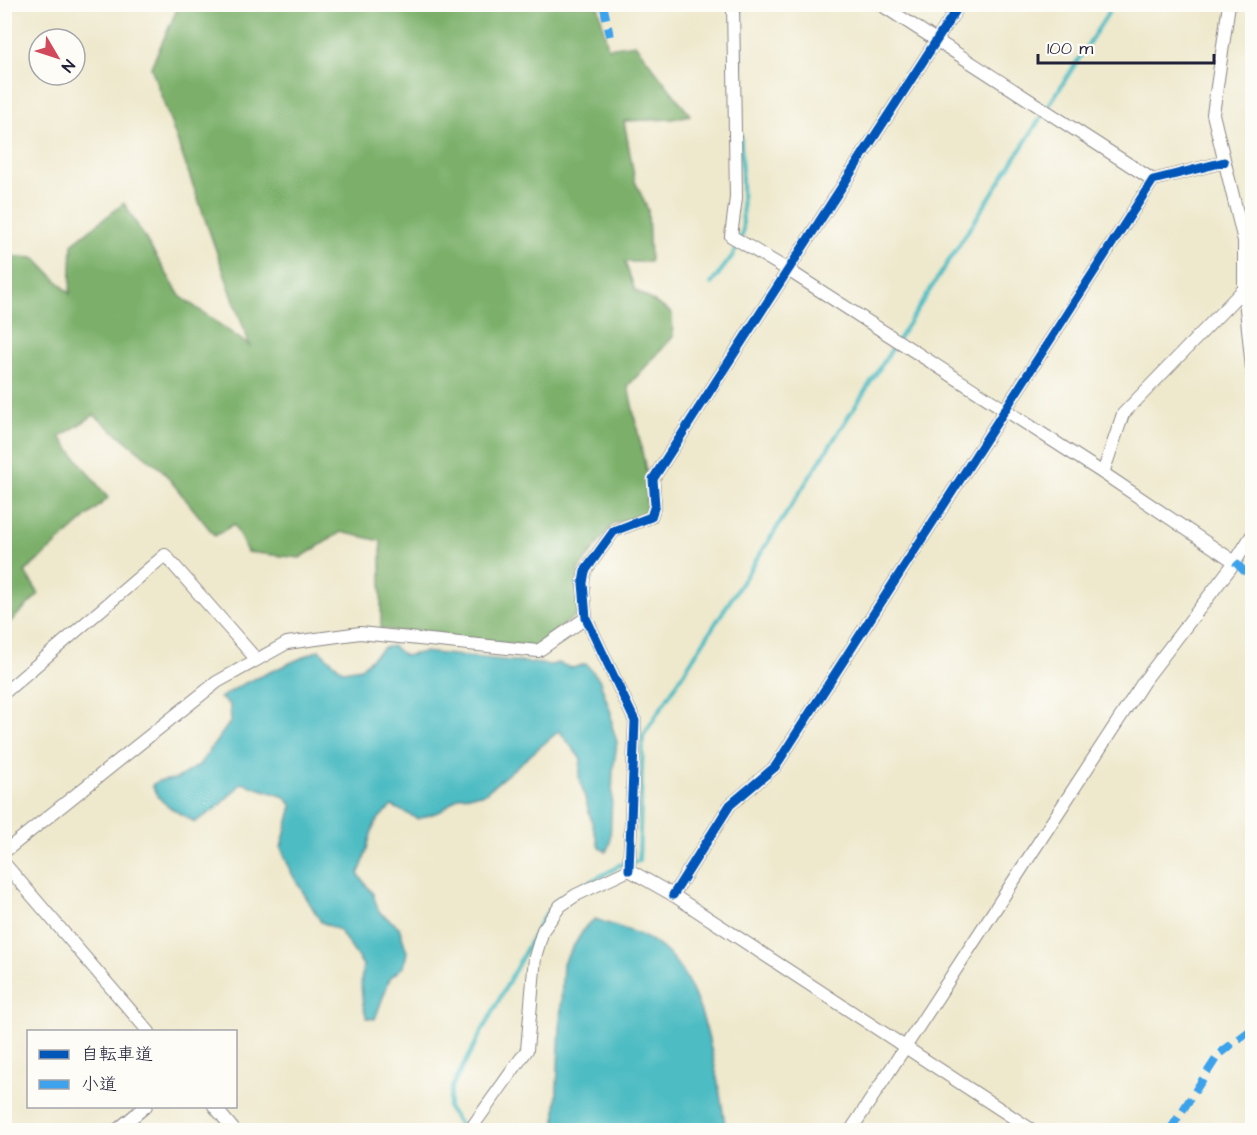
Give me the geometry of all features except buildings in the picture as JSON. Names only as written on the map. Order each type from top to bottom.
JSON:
[{"type":"street","points":[[734,4],[736,198],[731,236],[749,245],[1102,473],[1235,562]]},
{"type":"street","points":[[880,4],[1153,180]]},
{"type":"street","points":[[629,870],[636,721],[586,618],[583,583],[585,571],[614,531],[651,517],[654,505],[653,479],[960,4]]},
{"type":"street","points":[[1229,4],[1213,114],[1224,162],[1248,240],[1244,289],[1252,368]]},
{"type":"street","points":[[673,895],[730,805],[775,768],[1153,180],[1224,162]]},
{"type":"street","points":[[1102,473],[1123,414],[1244,289]]},
{"type":"street","points":[[851,1131],[1144,681],[1235,562],[1252,535]]},
{"type":"street","points":[[4,693],[165,555],[256,659]]},
{"type":"street","points":[[4,852],[217,682],[287,643],[360,633],[538,651],[586,618]]},
{"type":"street","points":[[4,862],[147,1030]]},
{"type":"street","points":[[629,870],[673,895],[1032,1131]]},
{"type":"street","points":[[470,1131],[527,1050],[534,957],[543,930],[560,906],[576,895],[629,870]]},
{"type":"street","points":[[117,1131],[145,1108]]},
{"type":"street","points":[[215,1108],[234,1131]]},
{"type":"green space","points":[[179,5],[598,5],[608,48],[635,44],[690,115],[672,119],[624,121],[635,181],[648,210],[650,262],[625,262],[635,290],[672,313],[673,337],[628,386],[647,475],[647,514],[613,524],[578,570],[578,614],[534,647],[381,629],[381,541],[341,532],[300,558],[247,552],[234,524],[215,536],[162,470],[94,415],[60,437],[108,498],[25,572],[39,594],[5,627],[5,256],[35,258],[70,294],[72,244],[124,203],[180,296],[250,346],[151,67]]},
{"type":"water","points":[[392,646],[405,656],[424,652],[551,665],[558,663],[572,668],[586,664],[599,679],[611,713],[617,742],[613,771],[610,843],[606,852],[599,847],[579,777],[581,759],[559,731],[484,794],[460,796],[441,811],[418,819],[392,806],[381,817],[372,830],[358,874],[373,894],[379,912],[399,927],[407,952],[404,966],[390,978],[375,1019],[367,1018],[363,1006],[361,985],[363,965],[339,930],[321,922],[292,874],[281,848],[292,806],[285,797],[242,783],[216,809],[195,822],[164,803],[152,785],[158,781],[176,779],[199,765],[231,721],[230,705],[220,698],[241,685],[319,650],[343,671],[361,668],[383,648]]},
{"type":"water","points":[[595,919],[647,938],[662,948],[677,964],[699,1007],[707,1033],[726,1130],[555,1130],[563,963],[586,926]]},
{"type":"waterway","points":[[740,4],[741,110]]},
{"type":"waterway","points":[[576,889],[619,865],[639,861],[643,736],[1114,4]]},
{"type":"waterway","points":[[711,284],[733,255],[743,233],[741,135]]},
{"type":"waterway","points":[[464,1130],[448,1108],[452,1087],[543,918],[556,901],[564,896]]},
{"type":"marked path","points":[[603,4],[610,36]]},
{"type":"marked path","points":[[1235,562],[1252,579]]},
{"type":"marked path","points":[[1170,1130],[1219,1054],[1252,1029]]},
{"type":"cycle path","points":[[629,870],[635,721],[586,618],[583,583],[585,571],[614,531],[651,517],[655,505],[653,479],[960,4]]},
{"type":"cycle path","points":[[673,895],[730,805],[775,767],[1153,180],[1224,162]]}]
